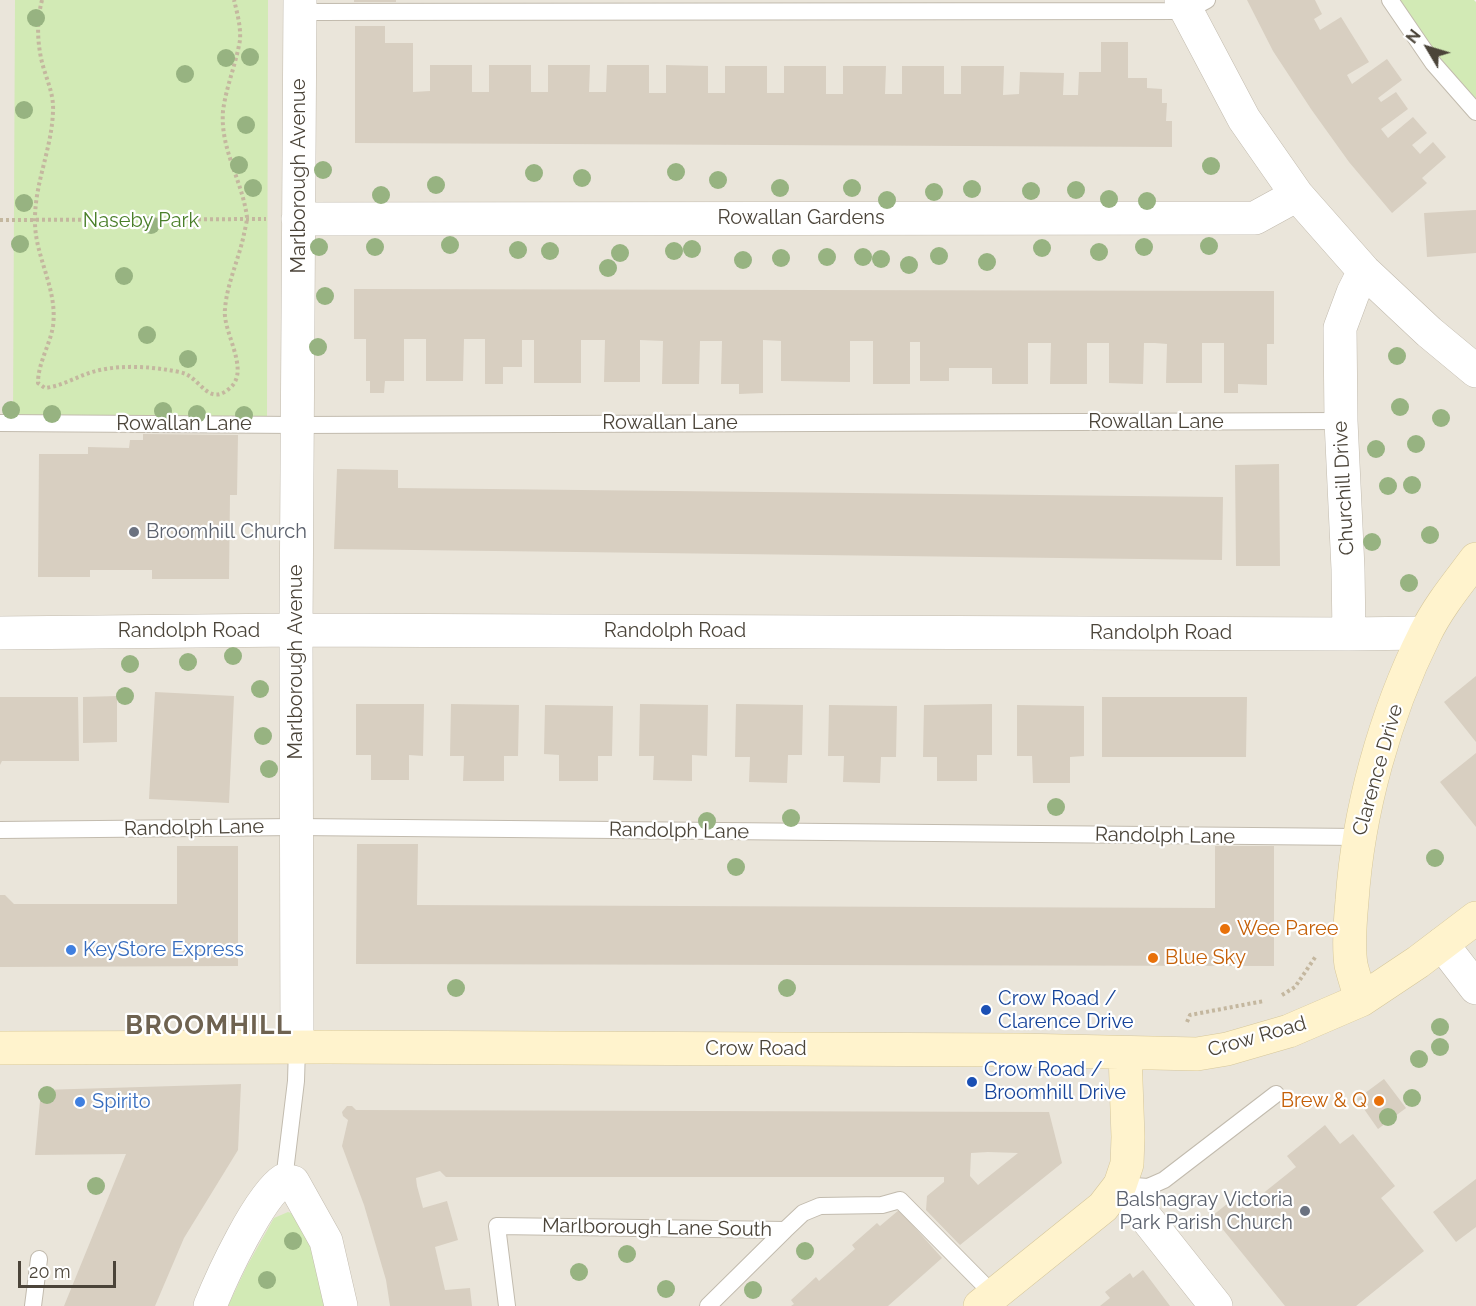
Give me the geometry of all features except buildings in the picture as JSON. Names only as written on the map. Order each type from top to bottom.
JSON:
[{"type":"street","points":[[1192,4],[1244,119],[1297,195],[1364,271],[1429,332],[1476,371]]},
{"type":"street","name":"Marlborough Avenue","points":[[297,1047],[296,630],[300,6]]},
{"type":"street","name":"Rowallan Gardens","points":[[298,219],[1255,218],[1297,195]]},
{"type":"street","name":"Churchill Drive","points":[[1349,634],[1340,328],[1364,271]]},
{"type":"street","name":"Clarence Drive","points":[[1361,1000],[1351,965],[1352,889],[1359,837],[1379,754],[1398,698],[1425,633],[1476,559]]},
{"type":"street","name":"Randolph Road","points":[[0,633],[296,630],[1349,634]]},
{"type":"street","points":[[1349,634],[1425,633]]},
{"type":"street","name":"Crow Road","points":[[0,1048],[1029,1050],[1197,1054],[1249,1044],[1313,1022],[1361,1000],[1476,918]]},
{"type":"street","points":[[1442,944],[1476,988]]},
{"type":"street","points":[[987,1300],[1103,1207],[1120,1185],[1127,1164],[1125,1053]]},
{"type":"street","points":[[210,1306],[222,1276],[260,1207],[274,1186],[284,1180],[293,1182],[326,1241],[341,1306]]},
{"type":"street","points":[[1120,1185],[1216,1306]]},
{"type":"lane","points":[[1390,0],[1433,63],[1476,112]]},
{"type":"lane","points":[[300,6],[1192,4]]},
{"type":"lane","name":"Rowallan Lane","points":[[0,423],[298,425],[1341,421]]},
{"type":"lane","name":"Randolph Lane","points":[[0,830],[296,827],[1359,837]]},
{"type":"lane","name":"Marlborough Avenue","points":[[284,1180],[296,1081],[297,1047]]},
{"type":"lane","points":[[1120,1185],[1148,1187],[1164,1179],[1276,1094]]},
{"type":"lane","name":"Marlborough Lane South","points":[[507,1306],[497,1226],[785,1230],[804,1214],[820,1206],[882,1205],[900,1200],[987,1300]]},
{"type":"lane","points":[[708,1306],[785,1230]]},
{"type":"lane","points":[[33,1306],[39,1259]]},
{"type":"path","points":[[42,0],[37,33],[41,60],[51,89],[53,111],[34,220],[39,253],[53,302],[52,326],[38,372],[38,383],[45,388],[57,387],[93,371],[144,367],[187,374],[207,393],[219,394],[231,387],[237,378],[236,358],[224,312],[247,219],[228,155],[223,129],[224,110],[240,39],[234,0]]},
{"type":"path","points":[[0,220],[298,219]]},
{"type":"path","points":[[1276,997],[1284,995],[1294,987],[1317,955]]},
{"type":"path","points":[[1170,1055],[1190,1015],[1269,1000]]},
{"type":"shaded area","points":[[0,0],[1390,0],[1476,112],[1476,1306],[0,1306]]},
{"type":"green space","name":"Naseby Park","points":[[15,0],[268,0],[267,416],[13,416]]},
{"type":"green space","points":[[1390,0],[1474,0],[1476,2],[1476,112]]},
{"type":"green space","points":[[288,1212],[296,1215],[308,1231],[327,1306],[228,1306],[274,1218]]},
{"type":"place","name":"Broomhill Church","points":[[134,532]]},
{"type":"place","name":"Wee Paree","points":[[1225,929]]},
{"type":"place","name":"KeyStore Express","points":[[71,950]]},
{"type":"place","name":"Blue Sky","points":[[1153,958]]},
{"type":"place","name":"Crow Road / Clarence Drive","points":[[986,1010]]},
{"type":"place","name":"Crow Road / Broomhill Drive","points":[[972,1082]]},
{"type":"place","name":"Brew & Q","points":[[1379,1101]]},
{"type":"place","name":"Spirito","points":[[80,1102]]},
{"type":"place","name":"Balshagray Victoria Park Parish Church","points":[[1305,1211]]},
{"type":"district","name":"BROOMHILL","points":[[209,1026]]}]
